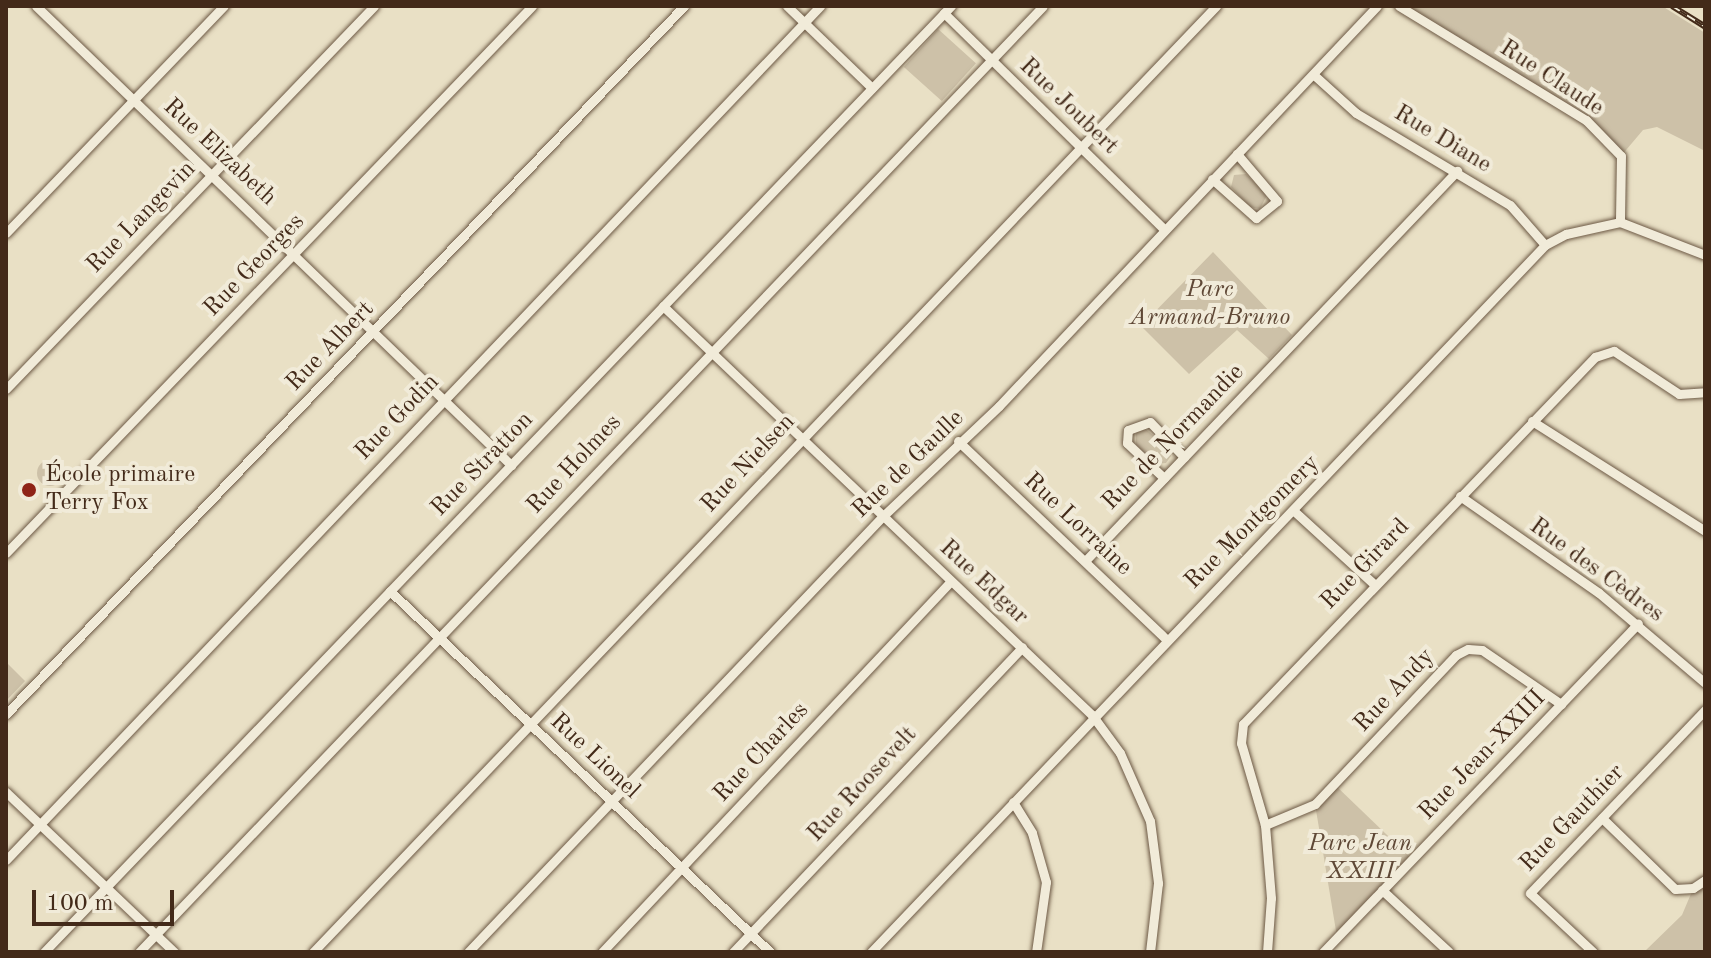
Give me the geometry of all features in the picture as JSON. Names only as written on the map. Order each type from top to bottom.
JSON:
[{"type":"street","name":"Rue Elizabeth","points":[[36,6],[213,173],[511,465]]},
{"type":"street","points":[[6,233],[224,6]]},
{"type":"street","name":"Rue Langevin","points":[[6,389],[374,6]]},
{"type":"street","name":"Rue Georges","points":[[6,553],[532,6]]},
{"type":"street","name":"Rue Albert","points":[[6,714],[684,6]]},
{"type":"street","points":[[787,6],[872,88]]},
{"type":"street","name":"Rue Godin","points":[[6,860],[820,6]]},
{"type":"street","name":"Rue Holmes","points":[[139,952],[1043,6]]},
{"type":"street","name":"Rue Nielsen","points":[[313,952],[1079,146],[1216,6]]},
{"type":"street","name":"Rue de Gaulle","points":[[468,952],[882,517],[958,441],[999,406],[1377,6]]},
{"type":"street","name":"Rue Claude","points":[[1399,6],[1586,120],[1621,156],[1620,222]]},
{"type":"street","name":"Rue Joubert","points":[[948,10],[990,61],[1164,229]]},
{"type":"street","name":"Rue Stratton","points":[[44,952],[948,10]]},
{"type":"street","name":"Rue Diane","points":[[1314,75],[1356,113],[1510,205],[1545,245]]},
{"type":"street","points":[[1212,179],[1253,216],[1261,217],[1278,197],[1237,154]]},
{"type":"street","name":"Rue de Normandie","points":[[1086,560],[1457,171]]},
{"type":"street","points":[[1620,222],[1705,255]]},
{"type":"street","name":"Rue Montgomery","points":[[871,952],[1092,715],[1294,511],[1545,245],[1566,234],[1620,222]]},
{"type":"street","name":"Rue Edgar","points":[[663,306],[1092,715],[1120,753],[1150,821],[1158,883],[1150,952]]},
{"type":"street","name":"Rue Girard","points":[[1267,952],[1271,898],[1265,825],[1241,743],[1243,724],[1595,357],[1614,351],[1679,394],[1705,392]]},
{"type":"street","points":[[1532,421],[1694,529],[1705,531]]},
{"type":"street","points":[[1164,478],[1127,443],[1128,430],[1150,422],[1184,457]]},
{"type":"street","name":"Rue Lorraine","points":[[958,441],[1166,639]]},
{"type":"street","name":"Rue des Cèdres","points":[[1460,496],[1638,623],[1705,683]]},
{"type":"street","points":[[1294,511],[1374,584]]},
{"type":"street","name":"Rue Charles","points":[[602,952],[951,581]]},
{"type":"street","name":"Rue Lionel","points":[[390,591],[770,952]]},
{"type":"street","name":"Rue Jean-XXIII","points":[[1323,952],[1638,623]]},
{"type":"street","name":"Rue Roosevelt","points":[[733,952],[1022,647]]},
{"type":"street","name":"Rue Andy","points":[[1265,825],[1315,804],[1456,655],[1468,649],[1482,650],[1561,704]]},
{"type":"street","name":"Rue Gauthier","points":[[1593,952],[1530,893],[1705,710]]},
{"type":"street","points":[[6,792],[174,952]]},
{"type":"street","points":[[1013,802],[1032,833],[1046,882],[1036,952]]},
{"type":"street","points":[[1602,818],[1675,889],[1693,888],[1705,880]]},
{"type":"street","points":[[1382,890],[1449,952]]},
{"type":"green space","points":[[1399,6],[1662,6],[1705,33],[1705,151],[1657,127],[1643,130],[1621,156],[1586,120]]},
{"type":"green space","points":[[938,29],[976,63],[942,101],[904,67]]},
{"type":"green space","points":[[1246,174],[1267,195],[1260,209],[1250,207],[1231,187],[1234,175]]},
{"type":"green space","name":"Parc Armand-Bruno","points":[[1213,252],[1292,335],[1269,359],[1237,330],[1189,374],[1141,326]]},
{"type":"green space","points":[[1144,428],[1168,447],[1171,456],[1166,463],[1156,464],[1136,445],[1136,432]]},
{"type":"green space","points":[[50,460],[59,464],[63,473],[59,482],[50,486],[41,482],[37,473],[41,464]]},
{"type":"green space","points":[[6,662],[25,681],[6,701],[8,672]]},
{"type":"green space","name":"Parc Jean XXIII","points":[[1334,784],[1412,859],[1337,937],[1315,804]]},
{"type":"green space","points":[[1705,880],[1705,952],[1644,952],[1682,915],[1693,889]]},
{"type":"railway","points":[[1672,6],[1705,27]]},
{"type":"place","name":"École primaire Terry Fox","points":[[29,490]]}]
